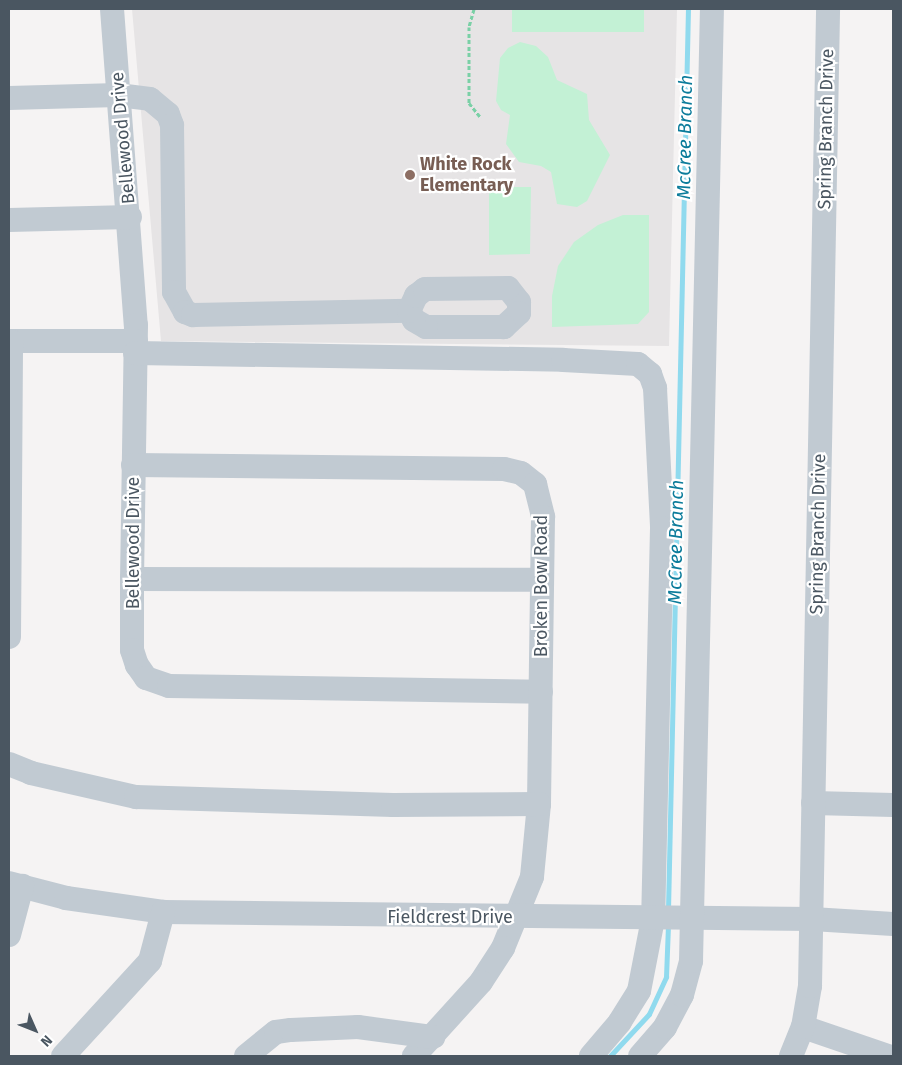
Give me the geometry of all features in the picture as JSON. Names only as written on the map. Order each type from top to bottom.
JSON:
[{"type":"street","points":[[112,9],[125,9]]},
{"type":"street","name":"Bellewood Drive","points":[[112,9],[130,216],[135,347],[132,650],[137,665],[146,678],[159,685],[541,692]]},
{"type":"street","points":[[640,1056],[665,1027],[682,995],[691,962],[690,919],[712,9]]},
{"type":"street","name":"Spring Branch Drive","points":[[791,1056],[803,1027],[810,986],[828,9]]},
{"type":"street","points":[[9,98],[118,95],[150,99],[168,114],[172,125],[174,292],[185,312],[193,315],[409,311]]},
{"type":"street","points":[[9,220],[130,216]]},
{"type":"street","points":[[9,637],[10,341],[638,364],[650,374],[655,388],[662,528],[653,918],[639,991],[620,1022],[591,1056]]},
{"type":"street","name":"Broken Bow Road","points":[[133,464],[504,469],[521,473],[535,484],[543,518],[539,804],[532,877],[518,917],[503,948],[481,982],[414,1056]]},
{"type":"street","points":[[132,579],[542,580]]},
{"type":"street","points":[[9,764],[31,773],[136,797],[393,805],[539,804]]},
{"type":"street","points":[[813,803],[893,805]]},
{"type":"street","points":[[9,935],[15,885]]},
{"type":"street","name":"Fieldcrest Drive","points":[[15,885],[66,898],[163,912],[812,919],[893,924]]},
{"type":"street","points":[[63,1056],[150,961],[163,912]]},
{"type":"street","points":[[246,1056],[276,1032],[291,1030],[358,1027],[433,1037]]},
{"type":"street","points":[[803,1027],[888,1056]]},
{"type":"path","points":[[474,9],[469,26],[469,103],[481,118]]},
{"type":"shaded area","name":"White Rock Elementary","points":[[132,9],[677,9],[669,346],[161,341]]},
{"type":"green space","points":[[512,9],[644,9],[644,32],[512,32]]},
{"type":"green space","points":[[520,42],[536,46],[548,57],[557,80],[587,94],[589,120],[610,155],[587,201],[577,207],[557,204],[551,172],[541,166],[519,162],[506,144],[510,115],[501,110],[496,101],[500,58],[508,48]]},
{"type":"green space","points":[[489,187],[531,187],[530,254],[489,255]]},
{"type":"green space","points":[[623,215],[649,215],[649,312],[638,324],[552,327],[552,296],[558,266],[574,242],[598,225]]},
{"type":"waterway","name":"McCree Branch","points":[[668,910],[688,9]]},
{"type":"waterway","name":"McCree Branch","points":[[610,1056],[649,1014],[666,977],[668,924]]},
{"type":"place","name":"White Rock Elementary","points":[[410,175]]}]
